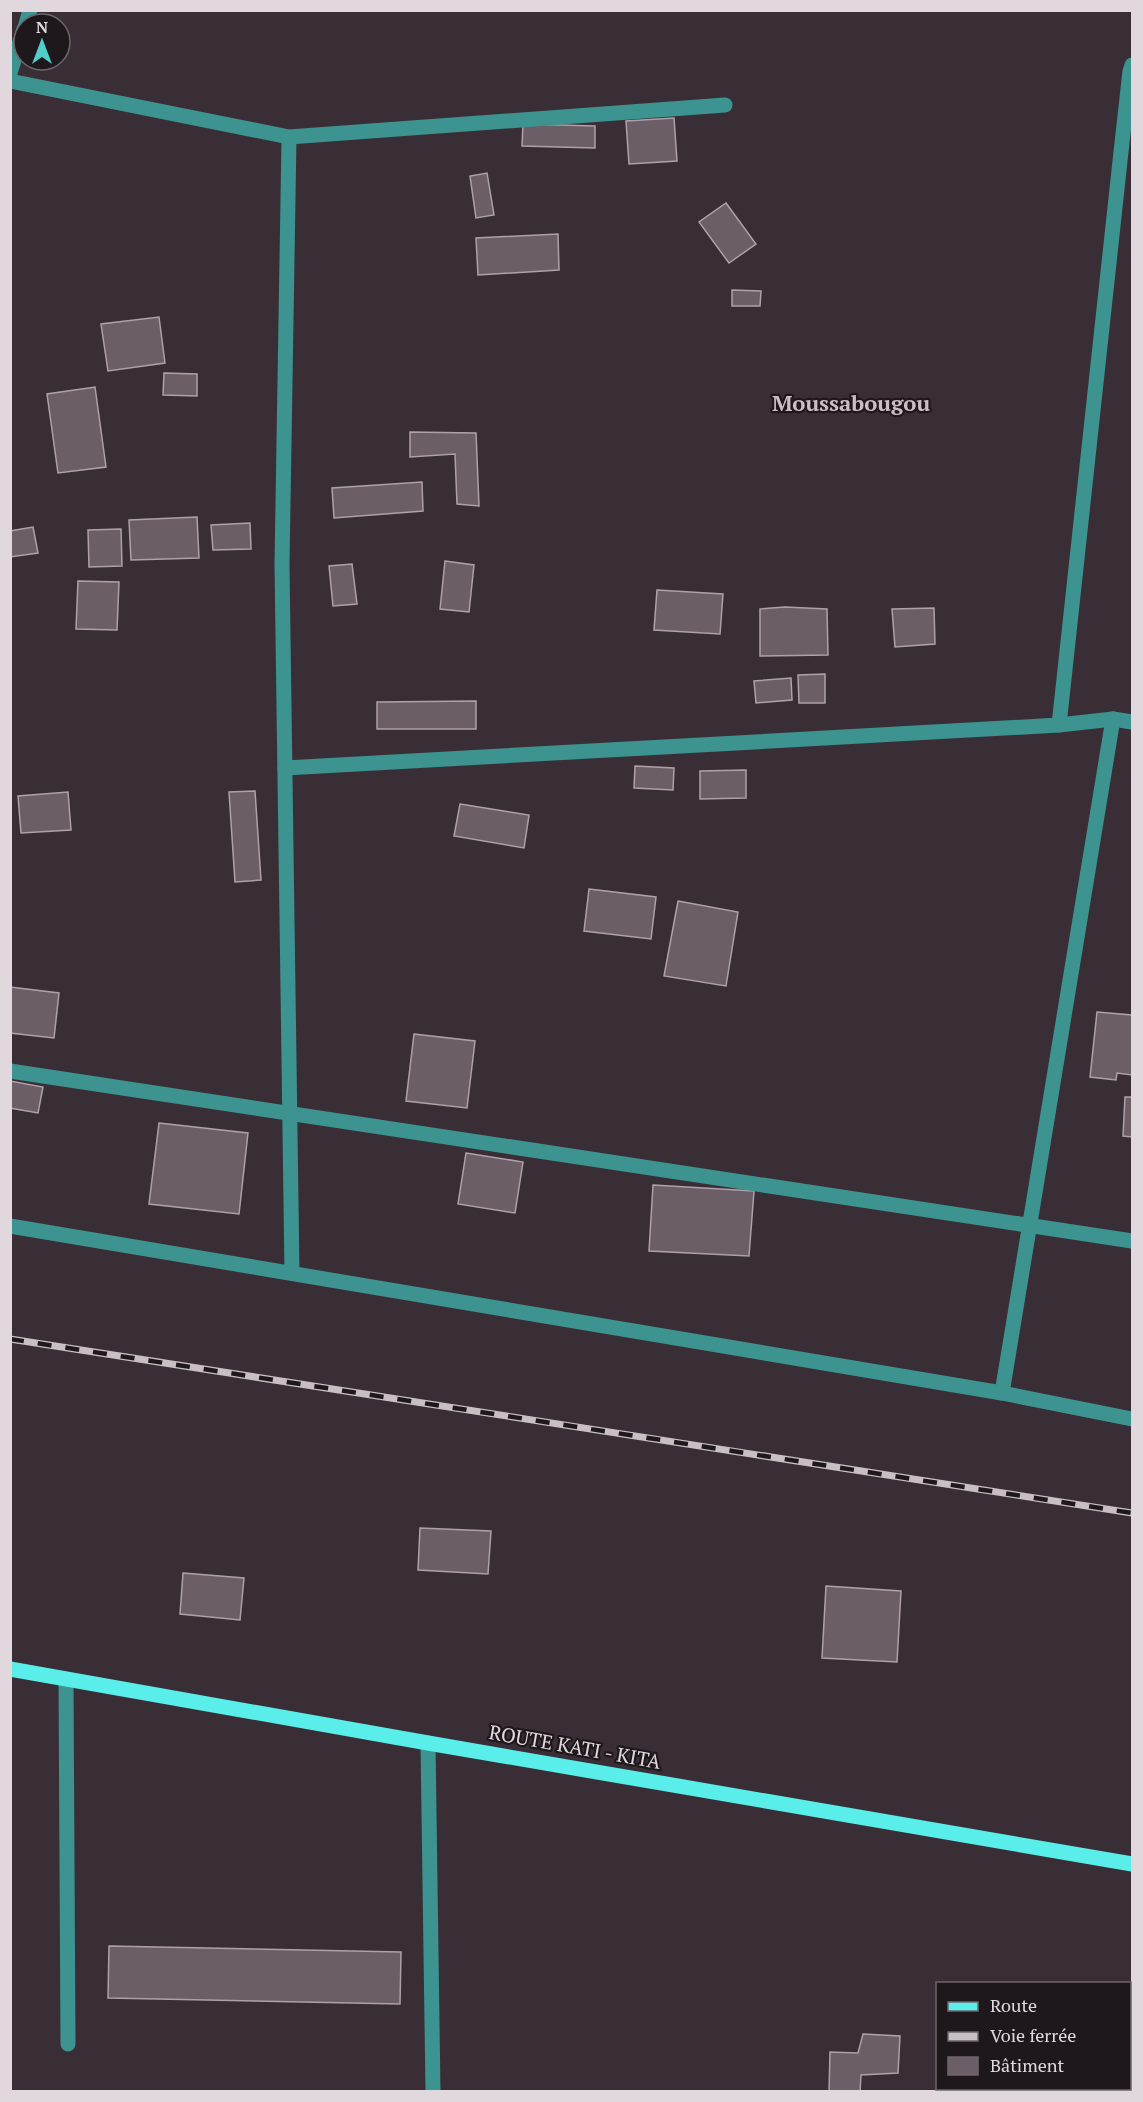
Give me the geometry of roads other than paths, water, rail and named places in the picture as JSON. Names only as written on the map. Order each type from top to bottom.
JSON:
[{"type":"main road","name":"ROUTE KATI - KITA","points":[[10,1669],[1132,1864]]},
{"type":"street","points":[[1059,725],[1127,153],[1132,65]]},
{"type":"street","points":[[10,81],[289,137],[725,105]]},
{"type":"street","points":[[289,137],[282,565],[292,1273]]},
{"type":"street","points":[[285,768],[1059,725],[1113,719],[1132,722]]},
{"type":"street","points":[[1002,1393],[1113,719]]},
{"type":"street","points":[[10,1071],[1132,1241]]},
{"type":"street","points":[[10,1226],[1002,1393],[1132,1419]]},
{"type":"street","points":[[66,1679],[68,2044]]},
{"type":"street","points":[[428,1743],[433,2091]]},
{"type":"railway","points":[[10,1339],[1132,1513]]},
{"type":"district","name":"Moussabougou","points":[[851,403]]}]
